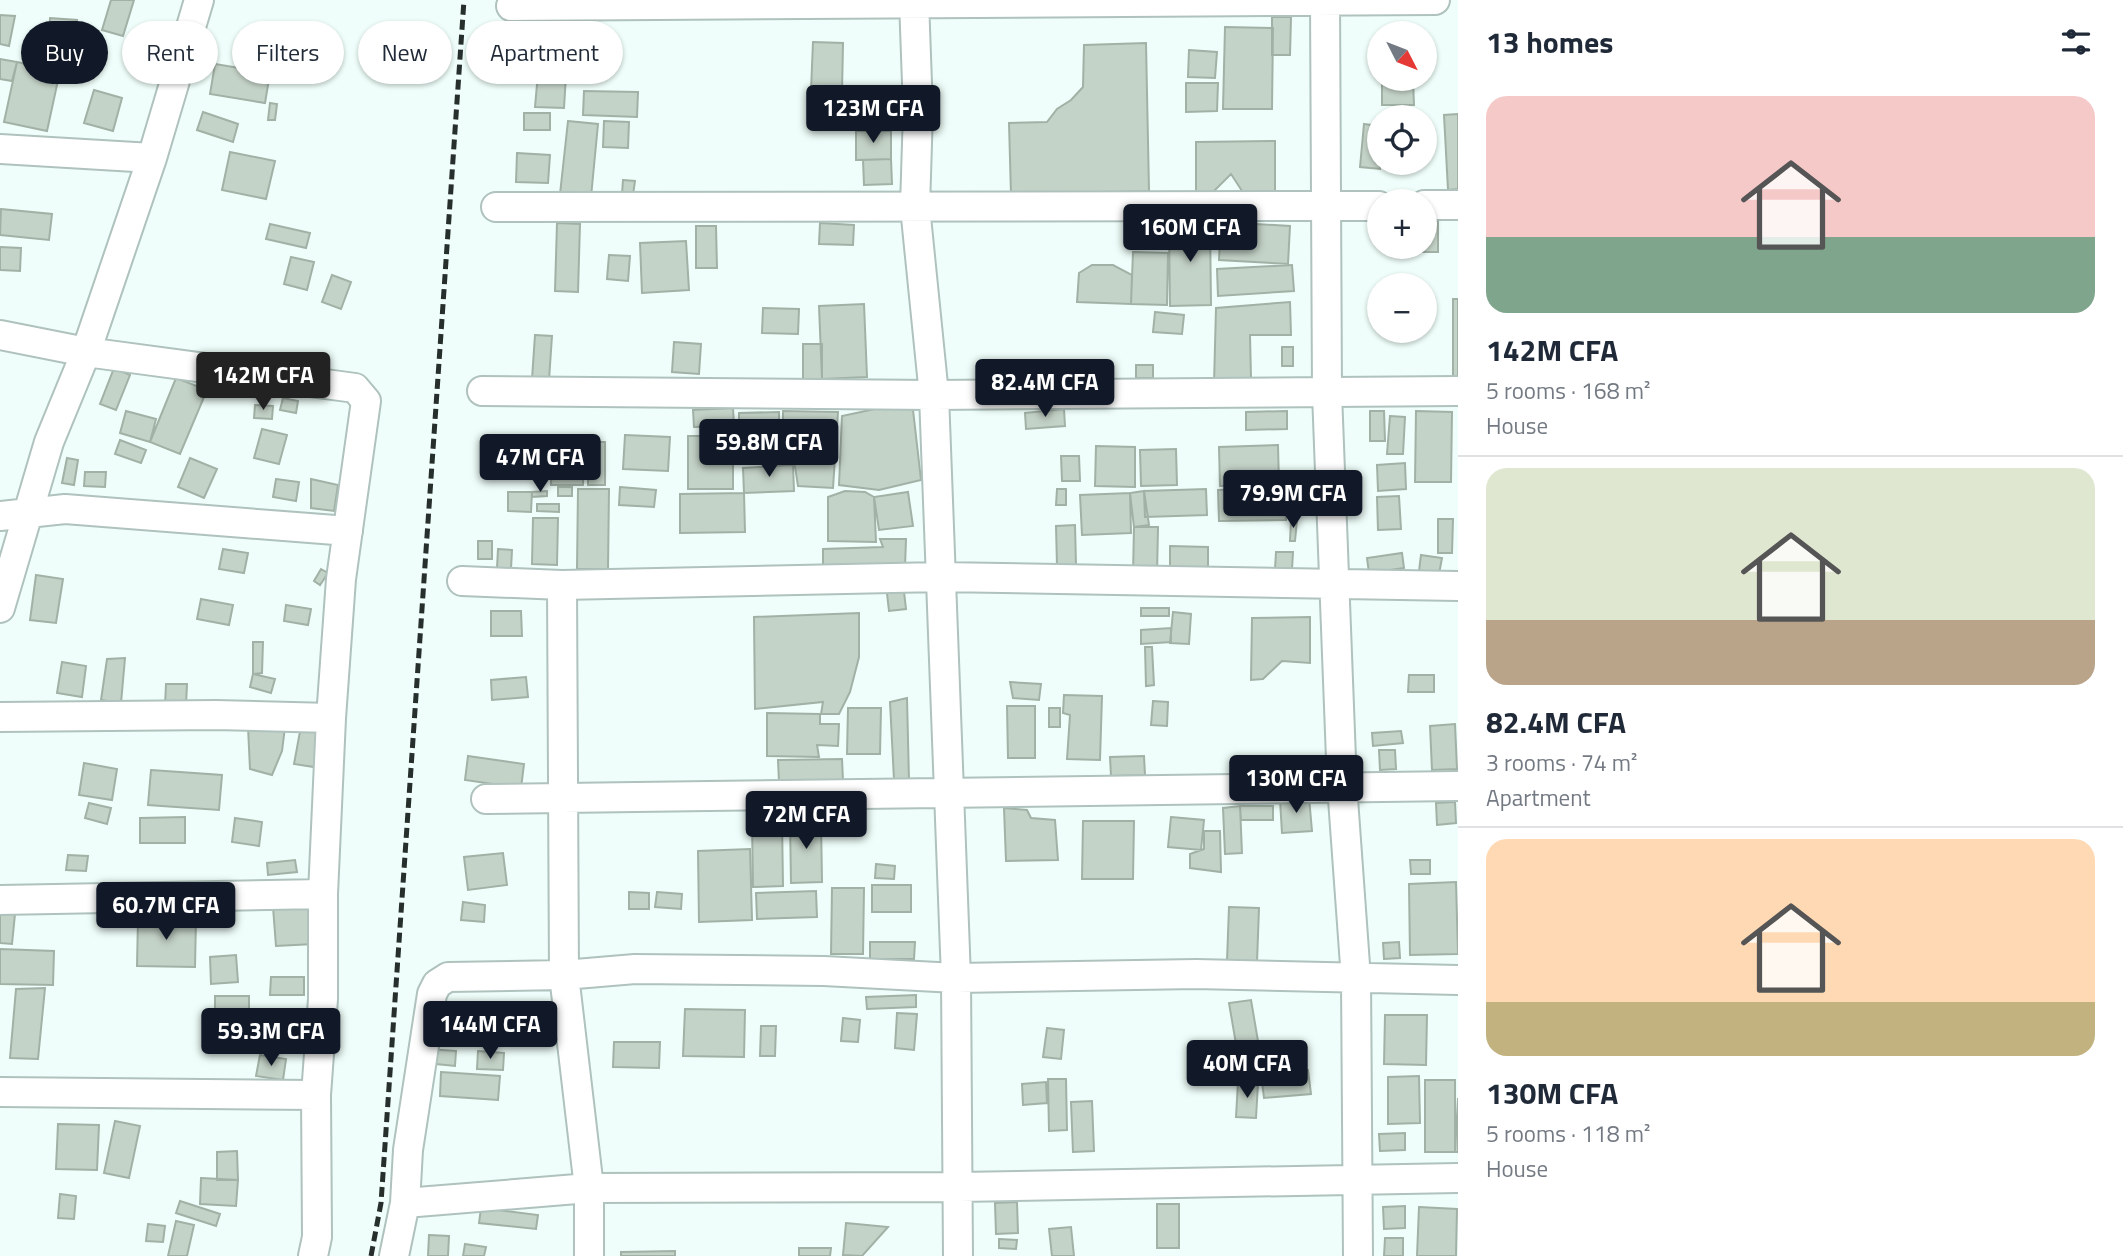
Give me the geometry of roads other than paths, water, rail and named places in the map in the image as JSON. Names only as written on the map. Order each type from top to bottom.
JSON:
[{"type":"street","points":[[0,608],[13,514],[49,442],[86,352],[152,158],[199,0]]},
{"type":"street","points":[[1325,0],[1327,393],[1342,785],[1356,979],[1358,1256]]},
{"type":"street","points":[[511,6],[1435,0]]},
{"type":"street","points":[[914,2],[918,111],[915,207],[934,395],[956,978],[959,1186],[957,1256]]},
{"type":"street","points":[[0,149],[152,158]]},
{"type":"street","points":[[1437,205],[1458,205]]},
{"type":"street","points":[[496,207],[1367,206]]},
{"type":"street","points":[[0,335],[86,352],[355,388],[362,394],[366,410],[341,579],[331,718],[323,894],[323,999],[316,1095],[317,1237],[313,1256]]},
{"type":"street","points":[[482,391],[934,395],[1458,391]]},
{"type":"street","points":[[13,514],[65,509],[348,531]]},
{"type":"street","points":[[463,581],[562,585],[940,577],[1458,586]]},
{"type":"street","points":[[562,585],[564,975],[589,1188],[589,1256]]},
{"type":"street","points":[[0,718],[216,715],[331,718]]},
{"type":"street","points":[[486,799],[1342,785],[1458,786]]},
{"type":"street","points":[[0,900],[323,894]]},
{"type":"street","points":[[394,1256],[405,1203],[408,1150],[432,993],[437,984],[448,977],[564,975],[635,969],[824,971],[956,978],[1196,974],[1458,980]]},
{"type":"street","points":[[0,1092],[316,1095]]},
{"type":"street","points":[[405,1203],[589,1188],[959,1186],[1458,1178]]},
{"type":"railway","points":[[371,1256],[381,1203],[464,0]]}]
